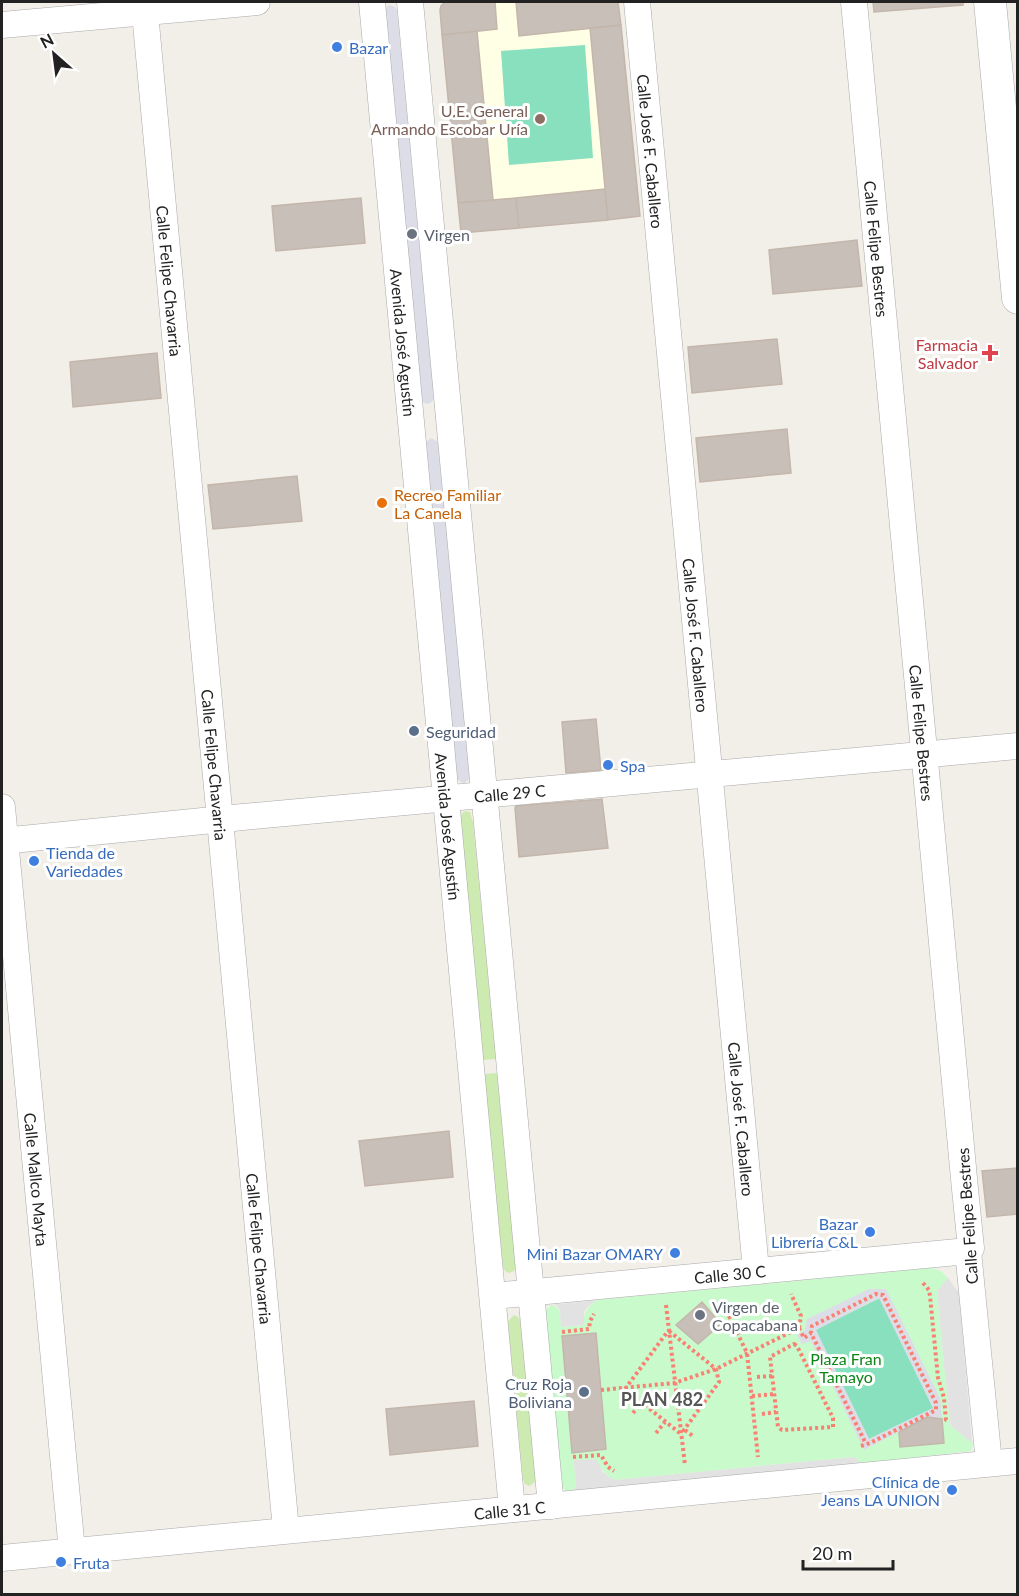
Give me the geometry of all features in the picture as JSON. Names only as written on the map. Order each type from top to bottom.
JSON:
[{"type":"street","points":[[2,25],[144,7],[257,2]]},
{"type":"street","name":"Avenida José Agustín","points":[[372,2],[512,1509]]},
{"type":"street","points":[[410,2],[551,1506]]},
{"type":"street","name":"Calle José F. Caballero","points":[[637,2],[756,1270]]},
{"type":"street","name":"Calle Felipe Bestres","points":[[854,2],[989,1463]]},
{"type":"street","points":[[990,2],[1017,297]]},
{"type":"street","name":"Calle Felipe Chavarria","points":[[144,7],[286,1530]]},
{"type":"street","points":[[412,423],[449,419]]},
{"type":"street","name":"Calle 29 C","points":[[3,841],[1017,746]]},
{"type":"street","name":"Calle Mallco Mayta","points":[[2,807],[3,841],[72,1551]]},
{"type":"street","name":"Calle 30 C","points":[[493,1296],[968,1251]]},
{"type":"street","name":"Calle 31 C","points":[[2,1558],[1017,1461]]},
{"type":"path","points":[[926,1285],[930,1296],[938,1378],[944,1398],[946,1420],[949,1420]]},
{"type":"path","points":[[876,1294],[883,1295],[936,1403],[936,1410],[864,1445],[811,1334],[812,1326],[876,1294]]},
{"type":"path","points":[[791,1297],[801,1316],[799,1328],[804,1338],[811,1334]]},
{"type":"path","points":[[722,1304],[747,1353],[758,1452]]},
{"type":"path","points":[[555,1332],[589,1329],[590,1321],[599,1309]]},
{"type":"path","points":[[666,1309],[684,1459]]},
{"type":"path","points":[[601,1390],[674,1383],[716,1370],[799,1328]]},
{"type":"path","points":[[625,1389],[668,1330]]},
{"type":"path","points":[[668,1330],[716,1370],[719,1382]]},
{"type":"path","points":[[770,1350],[778,1427],[783,1430],[808,1431],[832,1427],[833,1418],[797,1346],[794,1344],[772,1356]]},
{"type":"path","points":[[639,1359],[644,1364]]},
{"type":"path","points":[[757,1377],[772,1376]]},
{"type":"path","points":[[681,1434],[719,1382],[726,1380]]},
{"type":"path","points":[[625,1389],[681,1434]]},
{"type":"path","points":[[752,1396],[774,1394]]},
{"type":"path","points":[[633,1413],[641,1403]]},
{"type":"path","points":[[762,1414],[776,1412]]},
{"type":"path","points":[[656,1433],[665,1421]]},
{"type":"path","points":[[685,1430],[694,1437]]},
{"type":"path","points":[[567,1458],[601,1455],[608,1467],[619,1472]]},
{"type":"shaded area","name":"U.E. General Armando Escobar Uría","points":[[445,2],[618,2],[640,216],[461,233],[440,10]]},
{"type":"shaded area","points":[[389,5],[397,10],[434,398],[428,404],[421,399],[385,8]]},
{"type":"shaded area","points":[[431,438],[438,442],[470,778],[464,784],[457,779],[439,591],[425,443]]},
{"type":"shaded area","points":[[948,1278],[959,1293],[972,1443],[950,1425],[937,1291]]},
{"type":"shaded area","points":[[869,1289],[886,1289],[940,1398],[942,1419],[927,1417],[864,1450],[811,1341],[802,1344],[797,1335],[805,1330],[807,1319]],"holes":[[[879,1298],[933,1408],[869,1439],[816,1330]]]},
{"type":"shaded area","points":[[597,1300],[584,1312],[584,1325],[561,1327],[560,1310],[557,1306],[551,1305]]},
{"type":"shaded area","points":[[854,1457],[861,1463],[572,1491],[576,1486],[574,1460],[596,1459],[603,1472],[615,1480]]},
{"type":"green space","points":[[585,45],[593,158],[509,165],[501,51]]},
{"type":"green space","points":[[466,811],[470,812],[473,822],[496,1059],[483,1060],[460,818]]},
{"type":"green space","points":[[497,1073],[516,1266],[514,1271],[509,1273],[503,1267],[484,1074]]},
{"type":"green space","name":"Plaza Fran Tamayo","points":[[931,1268],[941,1271],[948,1278],[937,1291],[950,1425],[972,1443],[971,1451],[865,1463],[861,1463],[854,1457],[615,1480],[599,1466],[574,1461],[576,1486],[569,1491],[562,1487],[544,1312],[551,1305],[559,1310],[561,1327],[583,1325],[586,1311],[597,1300]]},
{"type":"green space","points":[[880,1298],[933,1408],[869,1439],[815,1330]]},
{"type":"green space","points":[[514,1315],[521,1320],[536,1479],[529,1486],[523,1480],[508,1321]]},
{"type":"building","points":[[445,2],[495,2],[497,29],[442,35],[440,10]]},
{"type":"building","points":[[516,2],[618,2],[621,25],[519,36]]},
{"type":"building","points":[[873,2],[963,2],[963,5],[874,12]]},
{"type":"building","points":[[621,25],[640,216],[608,220],[590,28]]},
{"type":"building","points":[[477,31],[493,200],[458,203],[442,35]]},
{"type":"building","points":[[605,189],[608,220],[519,228],[516,198]]},
{"type":"building","points":[[361,198],[365,243],[276,251],[272,206]]},
{"type":"building","points":[[516,198],[519,228],[461,233],[458,203]]},
{"type":"building","points":[[857,240],[862,286],[773,294],[769,250]]},
{"type":"building","points":[[777,339],[782,384],[692,393],[688,347]]},
{"type":"building","points":[[157,353],[161,398],[73,407],[70,362]]},
{"type":"building","points":[[787,429],[791,473],[700,482],[696,438]]},
{"type":"building","points":[[297,476],[302,521],[213,529],[208,485]]},
{"type":"building","points":[[596,719],[601,770],[566,773],[562,722]]},
{"type":"building","points":[[602,799],[608,848],[519,857],[516,806]]},
{"type":"building","points":[[449,1131],[453,1177],[365,1186],[359,1141]]},
{"type":"building","points":[[1018,1168],[1018,1214],[987,1217],[982,1171]]},
{"type":"building","name":"Virgen de Copacabana","points":[[702,1302],[721,1324],[698,1344],[676,1325]]},
{"type":"building","name":"Cruz Roja Boliviana","points":[[596,1333],[606,1449],[572,1453],[562,1336]]},
{"type":"building","points":[[474,1401],[478,1446],[390,1455],[386,1409]]},
{"type":"building","points":[[927,1417],[942,1419],[944,1443],[900,1447],[899,1432]]},
{"type":"place","name":"Bazar","points":[[337,47]]},
{"type":"place","name":"U.E. General Armando Escobar Uría","points":[[540,119]]},
{"type":"place","name":"Virgen","points":[[412,234]]},
{"type":"place","name":"Farmacia Salvador","points":[[990,353]]},
{"type":"place","name":"Recreo Familiar La Canela","points":[[382,503]]},
{"type":"place","name":"Seguridad","points":[[414,731]]},
{"type":"place","name":"Spa","points":[[608,765]]},
{"type":"place","name":"Tienda de Variedades","points":[[34,861]]},
{"type":"place","name":"Bazar Librería C&L","points":[[870,1232]]},
{"type":"place","name":"Mini Bazar OMARY","points":[[675,1253]]},
{"type":"place","name":"Virgen de Copacabana","points":[[700,1315]]},
{"type":"place","name":"Cruz Roja Boliviana","points":[[584,1392]]},
{"type":"place","name":"Clínica de Jeans LA UNION","points":[[952,1490]]},
{"type":"place","name":"Fruta","points":[[61,1562]]},
{"type":"district","name":"PLAN 482","points":[[662,1399]]}]
